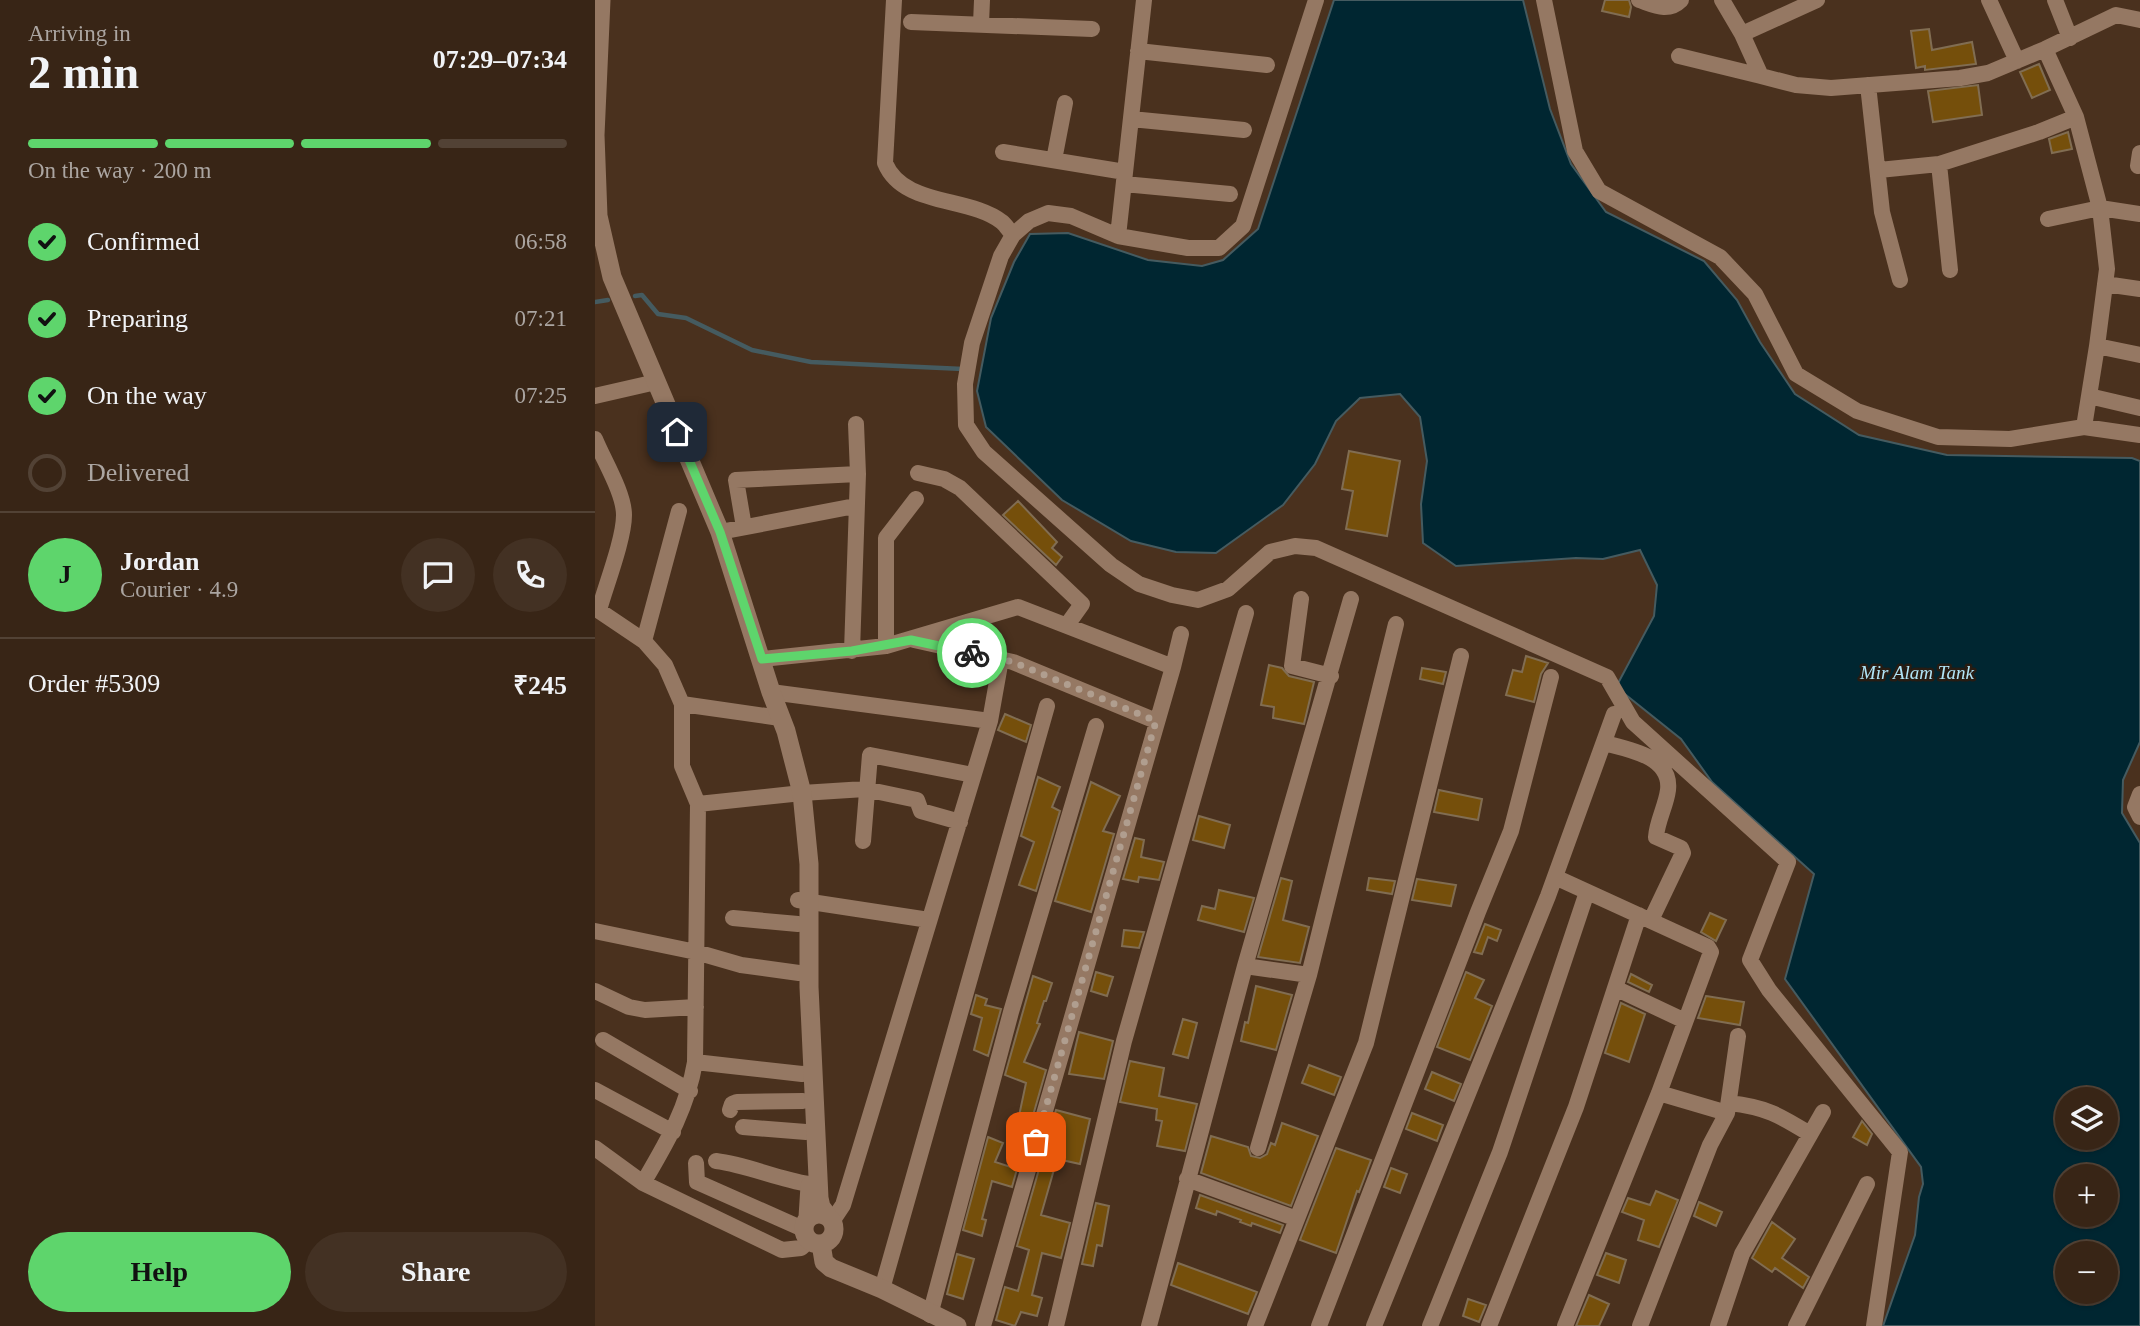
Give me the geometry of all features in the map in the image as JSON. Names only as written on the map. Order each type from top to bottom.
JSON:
[{"type":"main road","points":[[601,0],[596,135],[598,216],[613,277],[720,532],[793,754],[809,987],[807,1074],[803,1101],[809,1184],[824,1262],[831,1268],[882,1289],[957,1326]]},
{"type":"main road","points":[[804,901],[798,924],[799,973],[821,1207],[817,1228]]},
{"type":"street","points":[[894,0],[885,163],[890,174],[918,193],[974,209],[1002,222],[1013,235]]},
{"type":"street","points":[[981,24],[982,0]]},
{"type":"street","points":[[1118,236],[1144,0]]},
{"type":"street","points":[[1316,0],[1243,226],[1219,248],[1188,248],[1118,236],[1071,216],[1048,213],[1030,221],[1013,235],[1001,256],[972,343],[965,379],[966,425],[984,452],[1111,565],[1139,584],[1198,600],[1228,589],[1270,552],[1295,546],[1316,548],[1607,677],[1633,722],[1788,862],[1750,960],[1769,990],[1900,1152],[1874,1326]]},
{"type":"street","points":[[1544,0],[1576,151],[1599,191],[1720,257],[1755,294],[1796,374],[1857,411],[1938,437],[2010,439],[2084,427],[2140,435]]},
{"type":"street","points":[[1639,0],[1664,8],[1675,6],[1681,0]]},
{"type":"street","points":[[1722,0],[1742,34],[1761,76]]},
{"type":"street","points":[[1742,34],[1817,0]]},
{"type":"street","points":[[1989,0],[2017,61]]},
{"type":"street","points":[[2055,0],[2070,38]]},
{"type":"street","points":[[1679,56],[1796,85],[1819,87],[1961,78],[1988,73],[2070,38],[2113,8],[2140,20]]},
{"type":"street","points":[[911,22],[1092,29]]},
{"type":"street","points":[[2045,49],[2076,117],[2100,208],[2107,270],[2084,427]]},
{"type":"street","points":[[1138,51],[1267,65]]},
{"type":"street","points":[[1868,85],[1882,212],[1900,280]]},
{"type":"street","points":[[1054,160],[1065,103]]},
{"type":"street","points":[[1879,170],[1939,164],[2039,132],[2076,117]]},
{"type":"street","points":[[1131,119],[1244,130]]},
{"type":"street","points":[[1003,152],[1054,160],[1125,178],[1230,194]]},
{"type":"street","points":[[1939,164],[1950,270]]},
{"type":"street","points":[[2048,219],[2100,208],[2140,214]]},
{"type":"street","points":[[2105,284],[2140,289]]},
{"type":"street","points":[[2097,346],[2140,355]]},
{"type":"street","points":[[595,396],[656,383]]},
{"type":"street","points":[[2089,396],[2140,408]]},
{"type":"street","points":[[852,651],[858,474],[856,424]]},
{"type":"street","points":[[595,439],[621,498],[624,514],[622,529],[597,609],[644,641],[665,665],[682,704],[682,766],[698,804],[695,1062],[690,1091],[673,1132],[643,1183]]},
{"type":"street","points":[[918,473],[944,479],[960,488],[1082,604],[1067,625]]},
{"type":"street","points":[[744,527],[736,480],[858,474]]},
{"type":"street","points":[[886,646],[886,538],[916,499]]},
{"type":"street","points":[[720,532],[855,506]]},
{"type":"street","points":[[644,641],[680,511]]},
{"type":"street","points":[[1301,599],[1292,666],[1331,676]]},
{"type":"street","points":[[1149,1326],[1245,966],[1351,600]]},
{"type":"street","points":[[762,659],[886,646],[1019,607],[1173,667]]},
{"type":"street","points":[[1055,1326],[1124,1041],[1246,613]]},
{"type":"street","points":[[1258,1148],[1309,975],[1396,624]]},
{"type":"street","points":[[983,1326],[1181,634]]},
{"type":"street","points":[[911,640],[1013,662],[1156,721]]},
{"type":"street","points":[[1255,1326],[1366,1043],[1461,656]]},
{"type":"street","points":[[595,1148],[643,1183],[782,1250],[801,1248],[817,1228],[843,1205],[990,721],[1001,659]]},
{"type":"street","points":[[1319,1326],[1511,831],[1551,677]]},
{"type":"street","points":[[771,692],[990,721]]},
{"type":"street","points":[[682,704],[780,718]]},
{"type":"street","points":[[882,1289],[1047,706]]},
{"type":"street","points":[[1374,1326],[1555,877],[1614,714]]},
{"type":"street","points":[[930,1315],[1011,1012],[1096,726]]},
{"type":"street","points":[[1489,1326],[1576,1107],[1615,988],[1645,918],[1683,853],[1681,848],[1657,837],[1668,788],[1667,778],[1659,765],[1643,754],[1604,743]]},
{"type":"street","points":[[863,841],[865,789],[870,755],[974,775]]},
{"type":"street","points":[[698,804],[865,789],[917,800],[921,811],[960,822]]},
{"type":"street","points":[[2140,794],[2135,807],[2140,817]]},
{"type":"street","points":[[1555,877],[1709,947],[1711,952],[1659,1093],[1565,1326]]},
{"type":"street","points":[[1430,1326],[1500,1152],[1587,892]]},
{"type":"street","points":[[804,901],[929,920]]},
{"type":"street","points":[[733,918],[798,924]]},
{"type":"street","points":[[595,931],[696,952],[741,965],[799,973]]},
{"type":"street","points":[[1245,966],[1309,975]]},
{"type":"street","points":[[1615,988],[1685,1021]]},
{"type":"street","points":[[595,991],[629,1007],[645,1010],[696,1007]]},
{"type":"street","points":[[1640,1326],[1710,1145],[1728,1108],[1738,1036]]},
{"type":"street","points":[[603,1040],[690,1091]]},
{"type":"street","points":[[695,1062],[807,1074]]},
{"type":"street","points":[[595,1090],[673,1132]]},
{"type":"street","points":[[1659,1093],[1728,1108],[1755,1106],[1771,1111],[1810,1134]]},
{"type":"street","points":[[730,1110],[732,1104],[737,1102],[803,1101]]},
{"type":"street","points":[[1718,1326],[1742,1254],[1823,1112]]},
{"type":"street","points":[[743,1127],[806,1132]]},
{"type":"street","points":[[716,1161],[740,1164],[809,1184]]},
{"type":"street","points":[[696,1163],[697,1182],[817,1228]]},
{"type":"street","points":[[1187,1179],[1297,1219]]},
{"type":"street","points":[[1796,1326],[1867,1184]]},
{"type":"water","name":"Mir Alam Tank","points":[[1334,0],[1523,0],[1550,109],[1571,164],[1606,212],[1704,261],[1737,300],[1760,342],[1795,394],[1859,435],[1947,455],[2132,458],[2140,461],[2140,742],[2123,780],[2122,813],[2140,843],[2140,1326],[1883,1326],[1915,1235],[1923,1184],[1921,1167],[1785,979],[1814,874],[1712,782],[1681,739],[1616,687],[1654,616],[1657,585],[1640,550],[1603,559],[1576,558],[1456,566],[1423,543],[1421,504],[1427,461],[1420,417],[1400,394],[1360,398],[1336,421],[1315,464],[1283,505],[1216,553],[1176,552],[1131,541],[1062,500],[986,427],[977,391],[991,318],[1014,262],[1030,234],[1068,233],[1148,260],[1202,266],[1223,260],[1258,229]]},
{"type":"building","points":[[1605,0],[1629,0],[1629,17],[1602,11]]},
{"type":"building","points":[[1929,29],[1932,50],[1972,42],[1976,64],[1925,70],[1925,66],[1916,68],[1911,31]]},
{"type":"building","points":[[2039,64],[2050,90],[2032,98],[2020,72]]},
{"type":"building","points":[[1978,85],[1982,115],[1933,122],[1928,91]]},
{"type":"building","points":[[2068,132],[2072,149],[2052,153],[2049,139]]},
{"type":"building","points":[[1349,451],[1400,461],[1387,536],[1346,529],[1353,491],[1342,489]]},
{"type":"building","points":[[1018,501],[1057,542],[1052,548],[1062,557],[1056,565],[1003,515]]},
{"type":"building","points":[[1526,656],[1548,663],[1541,674],[1534,702],[1506,695],[1513,670],[1522,672]]},
{"type":"building","points":[[1269,665],[1282,668],[1289,676],[1314,682],[1304,724],[1273,718],[1274,707],[1261,705]]},
{"type":"building","points":[[1422,668],[1446,672],[1443,684],[1420,679]]},
{"type":"building","points":[[1005,714],[1031,725],[1026,742],[998,730]]},
{"type":"building","points":[[1038,777],[1060,787],[1052,807],[1060,811],[1036,891],[1019,885],[1034,842],[1021,836]]},
{"type":"building","points":[[1091,782],[1120,796],[1103,831],[1114,834],[1091,912],[1055,901]]},
{"type":"building","points":[[1439,790],[1482,799],[1478,820],[1434,812]]},
{"type":"building","points":[[1199,816],[1230,825],[1224,848],[1193,840]]},
{"type":"building","points":[[1135,838],[1144,840],[1141,857],[1164,862],[1159,880],[1139,877],[1138,882],[1123,879]]},
{"type":"building","points":[[1281,878],[1292,881],[1283,920],[1309,927],[1300,963],[1258,957]]},
{"type":"building","points":[[1369,878],[1395,881],[1392,894],[1367,890]]},
{"type":"building","points":[[1417,879],[1456,885],[1451,906],[1412,900]]},
{"type":"building","points":[[1219,890],[1254,898],[1244,932],[1198,920],[1202,906],[1215,909]]},
{"type":"building","points":[[1710,913],[1726,920],[1716,941],[1701,932]]},
{"type":"building","points":[[1485,924],[1501,930],[1497,941],[1488,937],[1482,954],[1474,952]]},
{"type":"building","points":[[1124,930],[1144,932],[1139,948],[1122,946]]},
{"type":"building","points":[[1096,972],[1113,977],[1107,996],[1091,991]]},
{"type":"building","points":[[1466,972],[1484,980],[1475,998],[1492,1006],[1470,1060],[1437,1047]]},
{"type":"building","points":[[1631,974],[1652,985],[1649,992],[1628,982]]},
{"type":"building","points":[[1033,976],[1052,983],[1037,1023],[1040,1024],[1024,1062],[1046,1070],[1032,1119],[1019,1116],[1026,1083],[1005,1075]]},
{"type":"building","points":[[1256,986],[1292,995],[1276,1050],[1241,1041]]},
{"type":"building","points":[[976,995],[987,999],[985,1005],[1001,1009],[988,1056],[974,1050],[982,1018],[971,1014]]},
{"type":"building","points":[[1706,996],[1744,1002],[1740,1025],[1698,1018]]},
{"type":"building","points":[[1621,1003],[1645,1014],[1629,1062],[1605,1053]]},
{"type":"building","points":[[1183,1019],[1197,1023],[1188,1058],[1173,1054]]},
{"type":"building","points":[[1079,1032],[1113,1041],[1104,1079],[1069,1074]]},
{"type":"building","points":[[1130,1061],[1164,1068],[1159,1096],[1197,1104],[1185,1151],[1157,1146],[1162,1121],[1156,1120],[1157,1109],[1120,1102]]},
{"type":"building","points":[[1309,1065],[1341,1077],[1334,1095],[1302,1083]]},
{"type":"building","points":[[1432,1072],[1461,1084],[1454,1101],[1425,1089]]},
{"type":"building","points":[[1056,1110],[1090,1119],[1080,1164],[1057,1159],[1041,1215],[1070,1223],[1061,1258],[1042,1253],[1032,1295],[1042,1298],[1037,1316],[1021,1312],[1015,1326],[996,1320],[1005,1287],[1018,1291],[1029,1250],[1017,1246]]},
{"type":"building","points":[[1412,1113],[1443,1125],[1437,1141],[1406,1129]]},
{"type":"building","points":[[1862,1121],[1872,1134],[1867,1145],[1853,1137]]},
{"type":"building","points":[[1282,1123],[1318,1136],[1291,1206],[1201,1173],[1211,1136],[1248,1147],[1251,1156],[1260,1158],[1267,1154],[1271,1143],[1275,1145]]},
{"type":"building","points":[[988,1137],[1003,1143],[995,1162],[1017,1169],[1012,1187],[992,1181],[982,1219],[986,1220],[982,1236],[963,1230]]},
{"type":"building","points":[[1336,1148],[1371,1160],[1359,1192],[1357,1191],[1336,1253],[1300,1240]]},
{"type":"building","points":[[1391,1168],[1407,1174],[1400,1193],[1384,1187]]},
{"type":"building","points":[[1656,1191],[1678,1200],[1659,1247],[1638,1240],[1644,1220],[1622,1212],[1628,1198],[1650,1205]]},
{"type":"building","points":[[1200,1195],[1283,1225],[1280,1233],[1252,1223],[1251,1226],[1217,1211],[1216,1215],[1196,1208]]},
{"type":"building","points":[[1699,1202],[1722,1212],[1716,1226],[1694,1216]]},
{"type":"building","points":[[1096,1203],[1109,1206],[1102,1246],[1097,1245],[1093,1266],[1082,1264]]},
{"type":"building","points":[[1772,1222],[1795,1239],[1782,1258],[1809,1277],[1803,1288],[1775,1268],[1772,1272],[1752,1258]]},
{"type":"building","points":[[1606,1253],[1626,1260],[1619,1283],[1597,1275]]},
{"type":"building","points":[[957,1254],[974,1259],[963,1299],[947,1294]]},
{"type":"building","points":[[1178,1263],[1257,1292],[1248,1314],[1171,1285]]},
{"type":"building","points":[[1589,1295],[1609,1304],[1599,1326],[1576,1326]]},
{"type":"building","points":[[1468,1299],[1486,1305],[1479,1322],[1463,1316]]},
{"type":"waterway","points":[[635,296],[642,295],[658,314],[686,318],[752,350],[811,362],[963,369]]},
{"type":"waterway","points":[[595,302],[608,300]]},
{"type":"way so far","points":[[972,653],[1013,662],[1156,721],[1036,1142]]},
{"type":"route","points":[[677,432],[720,532],[762,659],[852,651],[911,640],[972,653]]}]
